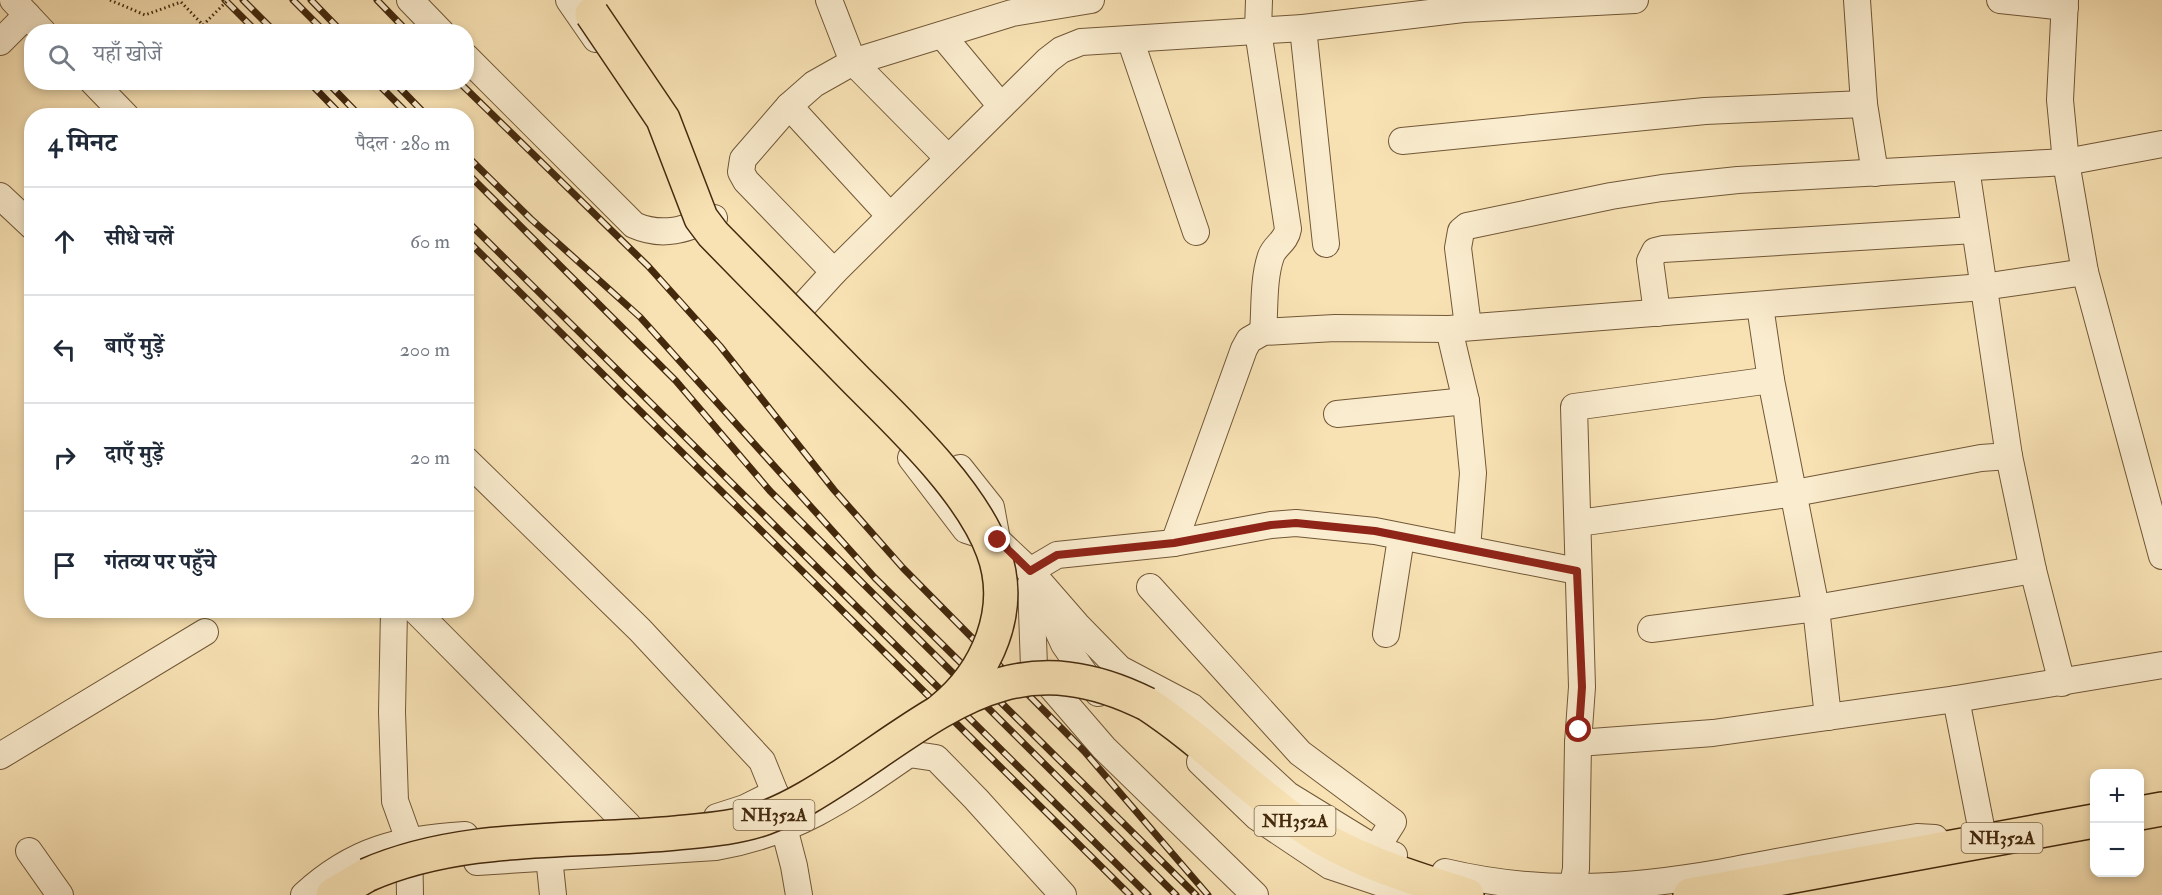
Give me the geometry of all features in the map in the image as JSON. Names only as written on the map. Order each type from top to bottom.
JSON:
[{"type":"highway","points":[[585,3],[663,119],[701,218],[713,234],[926,450],[973,513],[993,550],[1000,602],[993,638],[976,674],[941,710]]},
{"type":"highway","name":"NH352A","points":[[333,895],[367,875],[397,862],[473,846],[647,836],[748,824],[789,808],[809,797],[941,710],[983,689],[1024,680],[1066,679],[1107,687],[1137,699],[1165,716],[1296,821],[1348,853],[1400,874],[1467,895]]},
{"type":"highway","points":[[2144,812],[2162,809]]},
{"type":"highway","name":"NH352A","points":[[1690,895],[2090,822]]},
{"type":"street","points":[[410,0],[433,24]]},
{"type":"street","points":[[829,0],[853,62],[948,158]]},
{"type":"street","points":[[834,272],[746,181],[741,172],[743,159],[789,106],[814,84],[853,62],[1012,13],[1090,0]]},
{"type":"street","points":[[1259,0],[1258,32],[1288,229],[1284,241],[1276,248],[1270,259],[1263,332]]},
{"type":"street","points":[[803,306],[834,272],[1001,106],[1061,50],[1081,42],[1258,32],[1463,9],[1635,0]]},
{"type":"street","points":[[1857,0],[1864,104],[1875,173]]},
{"type":"street","points":[[2000,0],[2065,3],[2060,100],[2066,162],[2085,272],[2155,504],[2162,556]]},
{"type":"street","points":[[585,3],[676,120],[686,140],[714,218],[925,427],[991,507],[998,540]]},
{"type":"street","points":[[585,3],[657,133],[690,227],[907,454],[966,530],[998,540],[1030,571],[1077,625],[1120,669],[1192,707],[1288,795],[1376,849],[1479,884],[1571,893],[1640,887],[1917,837],[1984,842]]},
{"type":"street","points":[[0,42],[28,16]]},
{"type":"street","points":[[1303,28],[1326,244]]},
{"type":"street","points":[[942,35],[1001,106]]},
{"type":"street","points":[[1130,39],[1196,232]]},
{"type":"street","points":[[474,65],[634,225],[648,231],[668,233],[714,218]]},
{"type":"street","points":[[101,90],[118,108]]},
{"type":"street","points":[[1402,141],[1705,111],[1864,104]]},
{"type":"street","points":[[789,106],[890,216]]},
{"type":"street","points":[[1467,549],[1473,473],[1459,328],[1458,248],[1461,231],[1467,226],[1611,196],[1662,188],[1738,180],[2066,162],[2162,144]]},
{"type":"street","points":[[1966,168],[2009,456],[2033,570],[2062,683]]},
{"type":"street","points":[[0,196],[24,218]]},
{"type":"street","points":[[1657,313],[1650,261],[1655,251],[1974,230]]},
{"type":"street","points":[[1174,543],[1244,349],[1249,340],[1263,332],[1335,328],[1459,328],[1983,287],[2085,272]]},
{"type":"street","points":[[1760,306],[1771,380],[1816,608],[1828,717]]},
{"type":"street","points":[[1571,893],[1576,869],[1578,743],[1582,687],[1574,407],[1771,380]]},
{"type":"street","points":[[1337,414],[1466,401]]},
{"type":"street","points":[[1578,523],[1795,493],[1981,458],[2009,456]]},
{"type":"street","points":[[474,468],[640,630],[762,761],[775,793],[799,895]]},
{"type":"street","points":[[1030,571],[1057,555],[1174,543],[1271,525],[1296,523],[1349,527],[1577,571]]},
{"type":"street","points":[[1386,634],[1401,538]]},
{"type":"street","points":[[1651,630],[1816,608],[2033,570]]},
{"type":"street","points":[[1030,571],[1034,667],[1104,748],[1255,895]]},
{"type":"street","points":[[1030,571],[1064,644],[1095,691],[1182,746],[1257,816],[1330,866],[1417,895]]},
{"type":"street","points":[[1150,587],[1300,753],[1393,822],[1376,849]]},
{"type":"street","points":[[394,618],[392,712],[396,801],[408,840],[410,884]]},
{"type":"street","points":[[423,618],[628,825]]},
{"type":"street","points":[[0,756],[205,632]]},
{"type":"street","points":[[1578,743],[1713,733],[2062,683],[2162,665]]},
{"type":"street","points":[[1956,699],[1984,842]]},
{"type":"street","points":[[360,895],[378,885],[410,884],[460,863],[716,847],[745,842],[805,821],[838,803],[909,754],[936,759],[976,799],[1063,895]]},
{"type":"street","points":[[304,895],[345,863],[391,843],[408,840],[690,822],[745,808],[775,793]]},
{"type":"street","points":[[1779,895],[1924,867],[1984,842]]},
{"type":"street","points":[[29,851],[60,895]]},
{"type":"street","points":[[549,857],[553,895]]},
{"type":"path","points":[[110,0],[145,15],[181,2],[202,24]]},
{"type":"path","points":[[204,24],[228,0]]},
{"type":"railway","points":[[225,0],[249,24]]},
{"type":"railway","points":[[243,0],[267,24]]},
{"type":"railway","points":[[293,0],[317,24]]},
{"type":"railway","points":[[311,0],[334,24]]},
{"type":"railway","points":[[377,0],[400,24]]},
{"type":"railway","points":[[317,90],[334,108]]},
{"type":"railway","points":[[335,90],[352,108]]},
{"type":"railway","points":[[384,90],[402,108]]},
{"type":"railway","points":[[402,90],[419,108]]},
{"type":"railway","points":[[467,90],[648,266],[720,346],[834,490],[903,568],[1084,751],[1208,895]]},
{"type":"railway","points":[[474,163],[531,219],[640,317],[875,578],[1196,895]]},
{"type":"railway","points":[[474,180],[676,381],[770,491],[1176,895]]},
{"type":"railway","points":[[474,228],[1148,895]]},
{"type":"railway","points":[[474,247],[1130,895]]},
{"type":"route","points":[[998,540],[1030,571],[1057,555],[1174,543],[1271,525],[1322,524],[1375,531],[1401,538],[1577,571],[1582,687],[1579,730]]}]
